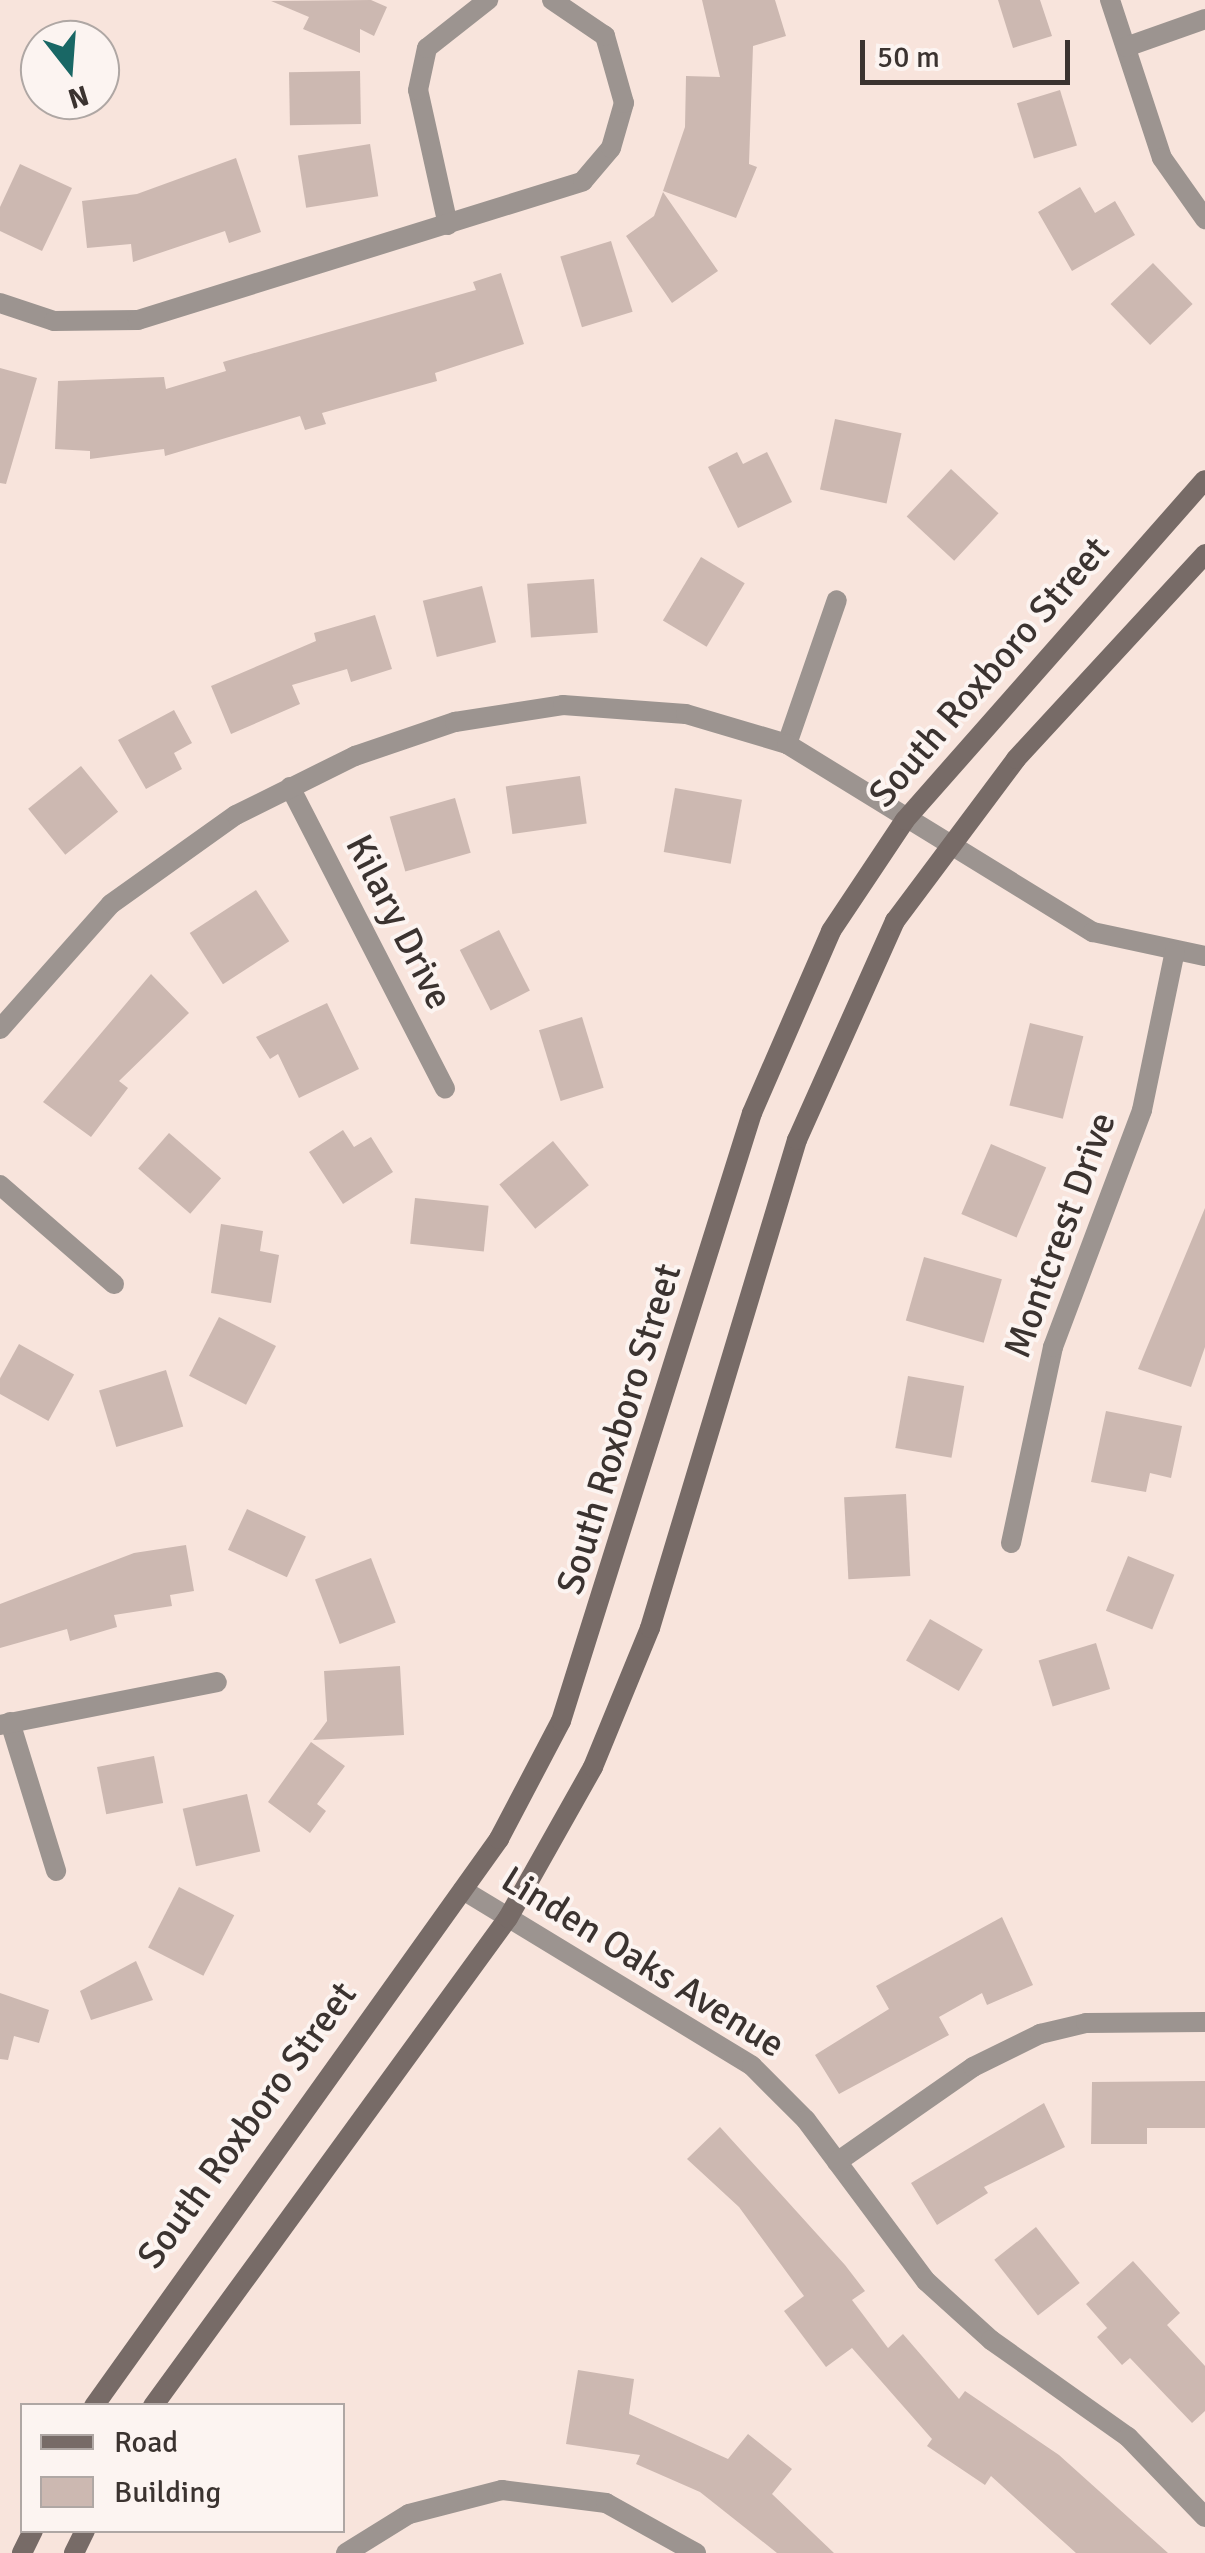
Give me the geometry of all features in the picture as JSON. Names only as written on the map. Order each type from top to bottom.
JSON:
[{"type":"street","points":[[448,225],[418,90],[428,48],[488,0]]},
{"type":"street","points":[[0,302],[54,320],[138,320],[583,181],[611,148],[624,103],[605,36],[552,0]]},
{"type":"street","points":[[1110,0],[1162,158],[1205,219]]},
{"type":"street","points":[[1126,47],[1205,19]]},
{"type":"street","name":"South Roxboro Street","points":[[96,2403],[464,1890],[528,1786],[586,1658],[791,1012],[905,820],[1205,480]]},
{"type":"street","name":"South Roxboro Street","points":[[155,2403],[508,1918],[593,1767],[650,1628],[797,1140],[846,1013],[944,847],[1205,554]]},
{"type":"street","points":[[787,744],[837,600]]},
{"type":"street","points":[[0,1028],[111,904],[290,787],[455,722],[546,706],[686,714],[787,744],[944,847],[1093,932],[1205,956]]},
{"type":"street","name":"Kilary Drive","points":[[290,787],[445,1089]]},
{"type":"street","name":"Montcrest Drive","points":[[1012,1542],[1052,1347],[1142,1110],[1175,952]]},
{"type":"street","points":[[0,1185],[114,1284]]},
{"type":"street","points":[[56,1871],[5,1723],[218,1682]]},
{"type":"street","name":"Linden Oaks Avenue","points":[[464,1890],[752,2066],[968,2321],[1128,2437],[1205,2516]]},
{"type":"street","points":[[837,2162],[973,2067],[1040,2034],[1086,2024],[1205,2022]]},
{"type":"street","points":[[346,2553],[409,2514],[502,2490],[606,2503],[696,2553]]},
{"type":"building","points":[[371,0],[387,7],[374,36],[360,29],[360,53],[303,29],[309,17],[271,1]]},
{"type":"building","points":[[702,0],[775,0],[786,36],[753,46],[749,164],[757,167],[736,218],[663,191],[685,127],[686,76],[720,77]]},
{"type":"building","points":[[998,0],[1040,0],[1052,36],[1013,48]]},
{"type":"building","points":[[360,71],[361,124],[290,125],[289,72]]},
{"type":"building","points":[[1060,90],[1077,145],[1034,159],[1017,103]]},
{"type":"building","points":[[370,144],[378,196],[306,208],[298,155]]},
{"type":"building","points":[[236,158],[261,232],[229,243],[225,231],[133,262],[131,244],[87,248],[82,201],[137,194]]},
{"type":"building","points":[[20,164],[72,188],[42,251],[0,231],[0,207]]},
{"type":"building","points":[[1080,187],[1095,213],[1115,201],[1135,235],[1072,271],[1038,212]]},
{"type":"building","points":[[663,192],[718,271],[672,303],[626,236],[654,216]]},
{"type":"building","points":[[611,241],[633,312],[582,327],[560,256]]},
{"type":"building","points":[[1153,263],[1193,304],[1150,345],[1111,304]]},
{"type":"building","points":[[501,273],[524,344],[435,373],[437,381],[322,413],[326,424],[305,430],[300,416],[165,456],[164,449],[90,459],[90,451],[55,449],[58,381],[164,377],[166,389],[226,371],[223,362],[476,290],[473,282]]},
{"type":"building","points":[[0,368],[37,378],[6,484],[0,483]]},
{"type":"building","points":[[835,419],[902,433],[887,504],[820,489]]},
{"type":"building","points":[[737,452],[743,464],[767,452],[792,502],[738,528],[708,467]]},
{"type":"building","points":[[951,469],[999,513],[954,561],[907,517]]},
{"type":"building","points":[[701,557],[745,583],[707,647],[663,620]]},
{"type":"building","points":[[594,579],[598,633],[531,638],[527,584]]},
{"type":"building","points":[[482,586],[496,642],[437,657],[423,601]]},
{"type":"building","points":[[375,615],[392,669],[351,682],[347,669],[292,685],[300,704],[231,734],[211,686],[316,641],[314,633]]},
{"type":"building","points":[[174,710],[192,743],[174,753],[182,769],[146,789],[118,740]]},
{"type":"building","points":[[81,766],[118,812],[65,855],[28,809]]},
{"type":"building","points":[[580,776],[587,824],[512,834],[506,786]]},
{"type":"building","points":[[675,788],[742,800],[731,864],[664,852]]},
{"type":"building","points":[[455,798],[471,853],[405,872],[390,817]]},
{"type":"building","points":[[256,890],[289,941],[223,984],[190,933]]},
{"type":"building","points":[[499,930],[530,991],[491,1011],[460,950]]},
{"type":"building","points":[[151,974],[189,1013],[119,1081],[128,1088],[91,1137],[43,1102]]},
{"type":"building","points":[[327,1003],[359,1069],[299,1098],[278,1054],[270,1059],[256,1037]]},
{"type":"building","points":[[582,1017],[604,1088],[561,1101],[539,1030]]},
{"type":"building","points":[[1030,1023],[1083,1036],[1063,1119],[1009,1105]]},
{"type":"building","points":[[343,1130],[354,1147],[371,1137],[393,1172],[343,1204],[309,1152]]},
{"type":"building","points":[[169,1133],[221,1178],[190,1214],[138,1168]]},
{"type":"building","points":[[553,1141],[589,1185],[535,1229],[499,1184]]},
{"type":"building","points":[[991,1144],[1046,1167],[1017,1237],[961,1214]]},
{"type":"building","points":[[415,1198],[489,1206],[484,1251],[410,1244]]},
{"type":"building","points":[[1205,1208],[1205,1347],[1191,1387],[1138,1369]]},
{"type":"building","points":[[221,1224],[263,1231],[260,1251],[279,1255],[271,1303],[211,1293]]},
{"type":"building","points":[[924,1257],[1002,1279],[984,1343],[906,1320]]},
{"type":"building","points":[[219,1317],[276,1346],[246,1405],[189,1376]]},
{"type":"building","points":[[19,1344],[74,1375],[48,1421],[0,1394],[0,1378]]},
{"type":"building","points":[[166,1370],[183,1426],[116,1447],[99,1390]]},
{"type":"building","points":[[908,1376],[964,1386],[951,1458],[895,1448]]},
{"type":"building","points":[[1106,1411],[1182,1426],[1171,1478],[1150,1473],[1146,1492],[1091,1482]]},
{"type":"building","points":[[906,1494],[910,1576],[848,1579],[844,1497]]},
{"type":"building","points":[[247,1509],[306,1536],[287,1577],[228,1550]]},
{"type":"building","points":[[186,1545],[194,1591],[170,1595],[172,1606],[114,1615],[117,1627],[70,1641],[67,1629],[0,1648],[0,1604],[134,1553]]},
{"type":"building","points":[[1128,1556],[1174,1575],[1152,1629],[1106,1611]]},
{"type":"building","points":[[371,1558],[396,1622],[340,1644],[315,1580]]},
{"type":"building","points":[[930,1619],[983,1650],[959,1691],[906,1661]]},
{"type":"building","points":[[1096,1643],[1110,1689],[1053,1706],[1039,1661]]},
{"type":"building","points":[[400,1666],[404,1735],[313,1740],[327,1721],[324,1671]]},
{"type":"building","points":[[311,1742],[345,1766],[317,1804],[326,1811],[310,1833],[268,1802]]},
{"type":"building","points":[[154,1756],[163,1803],[106,1814],[97,1767]]},
{"type":"building","points":[[247,1794],[260,1851],[196,1866],[183,1809]]},
{"type":"building","points":[[179,1887],[234,1915],[203,1976],[148,1948]]},
{"type":"building","points":[[1002,1917],[1033,1985],[987,2005],[982,1993],[939,2017],[949,2035],[839,2094],[815,2055],[889,2009],[876,1986]]},
{"type":"building","points":[[136,1961],[153,2000],[91,2020],[80,1991]]},
{"type":"building","points":[[0,1993],[49,2010],[39,2043],[14,2036],[8,2060],[0,2059]]},
{"type":"building","points":[[1205,2081],[1205,2128],[1147,2128],[1147,2144],[1091,2144],[1092,2082]]},
{"type":"building","points":[[1044,2103],[1065,2147],[984,2187],[988,2193],[937,2225],[911,2183]]},
{"type":"building","points":[[720,2127],[865,2291],[852,2300],[888,2348],[903,2334],[959,2399],[965,2391],[1059,2455],[1168,2553],[1076,2553],[991,2476],[985,2485],[927,2446],[932,2439],[852,2348],[826,2367],[784,2311],[804,2296],[739,2207],[687,2159]]},
{"type":"building","points":[[1036,2227],[1080,2283],[1038,2316],[994,2260]]},
{"type":"building","points":[[1133,2261],[1180,2313],[1167,2325],[1205,2366],[1205,2411],[1192,2423],[1130,2358],[1122,2365],[1097,2337],[1107,2328],[1086,2304]]},
{"type":"building","points":[[578,2370],[634,2379],[629,2414],[728,2459],[748,2434],[792,2469],[772,2494],[834,2553],[777,2553],[700,2492],[636,2464],[640,2455],[566,2444]]}]
